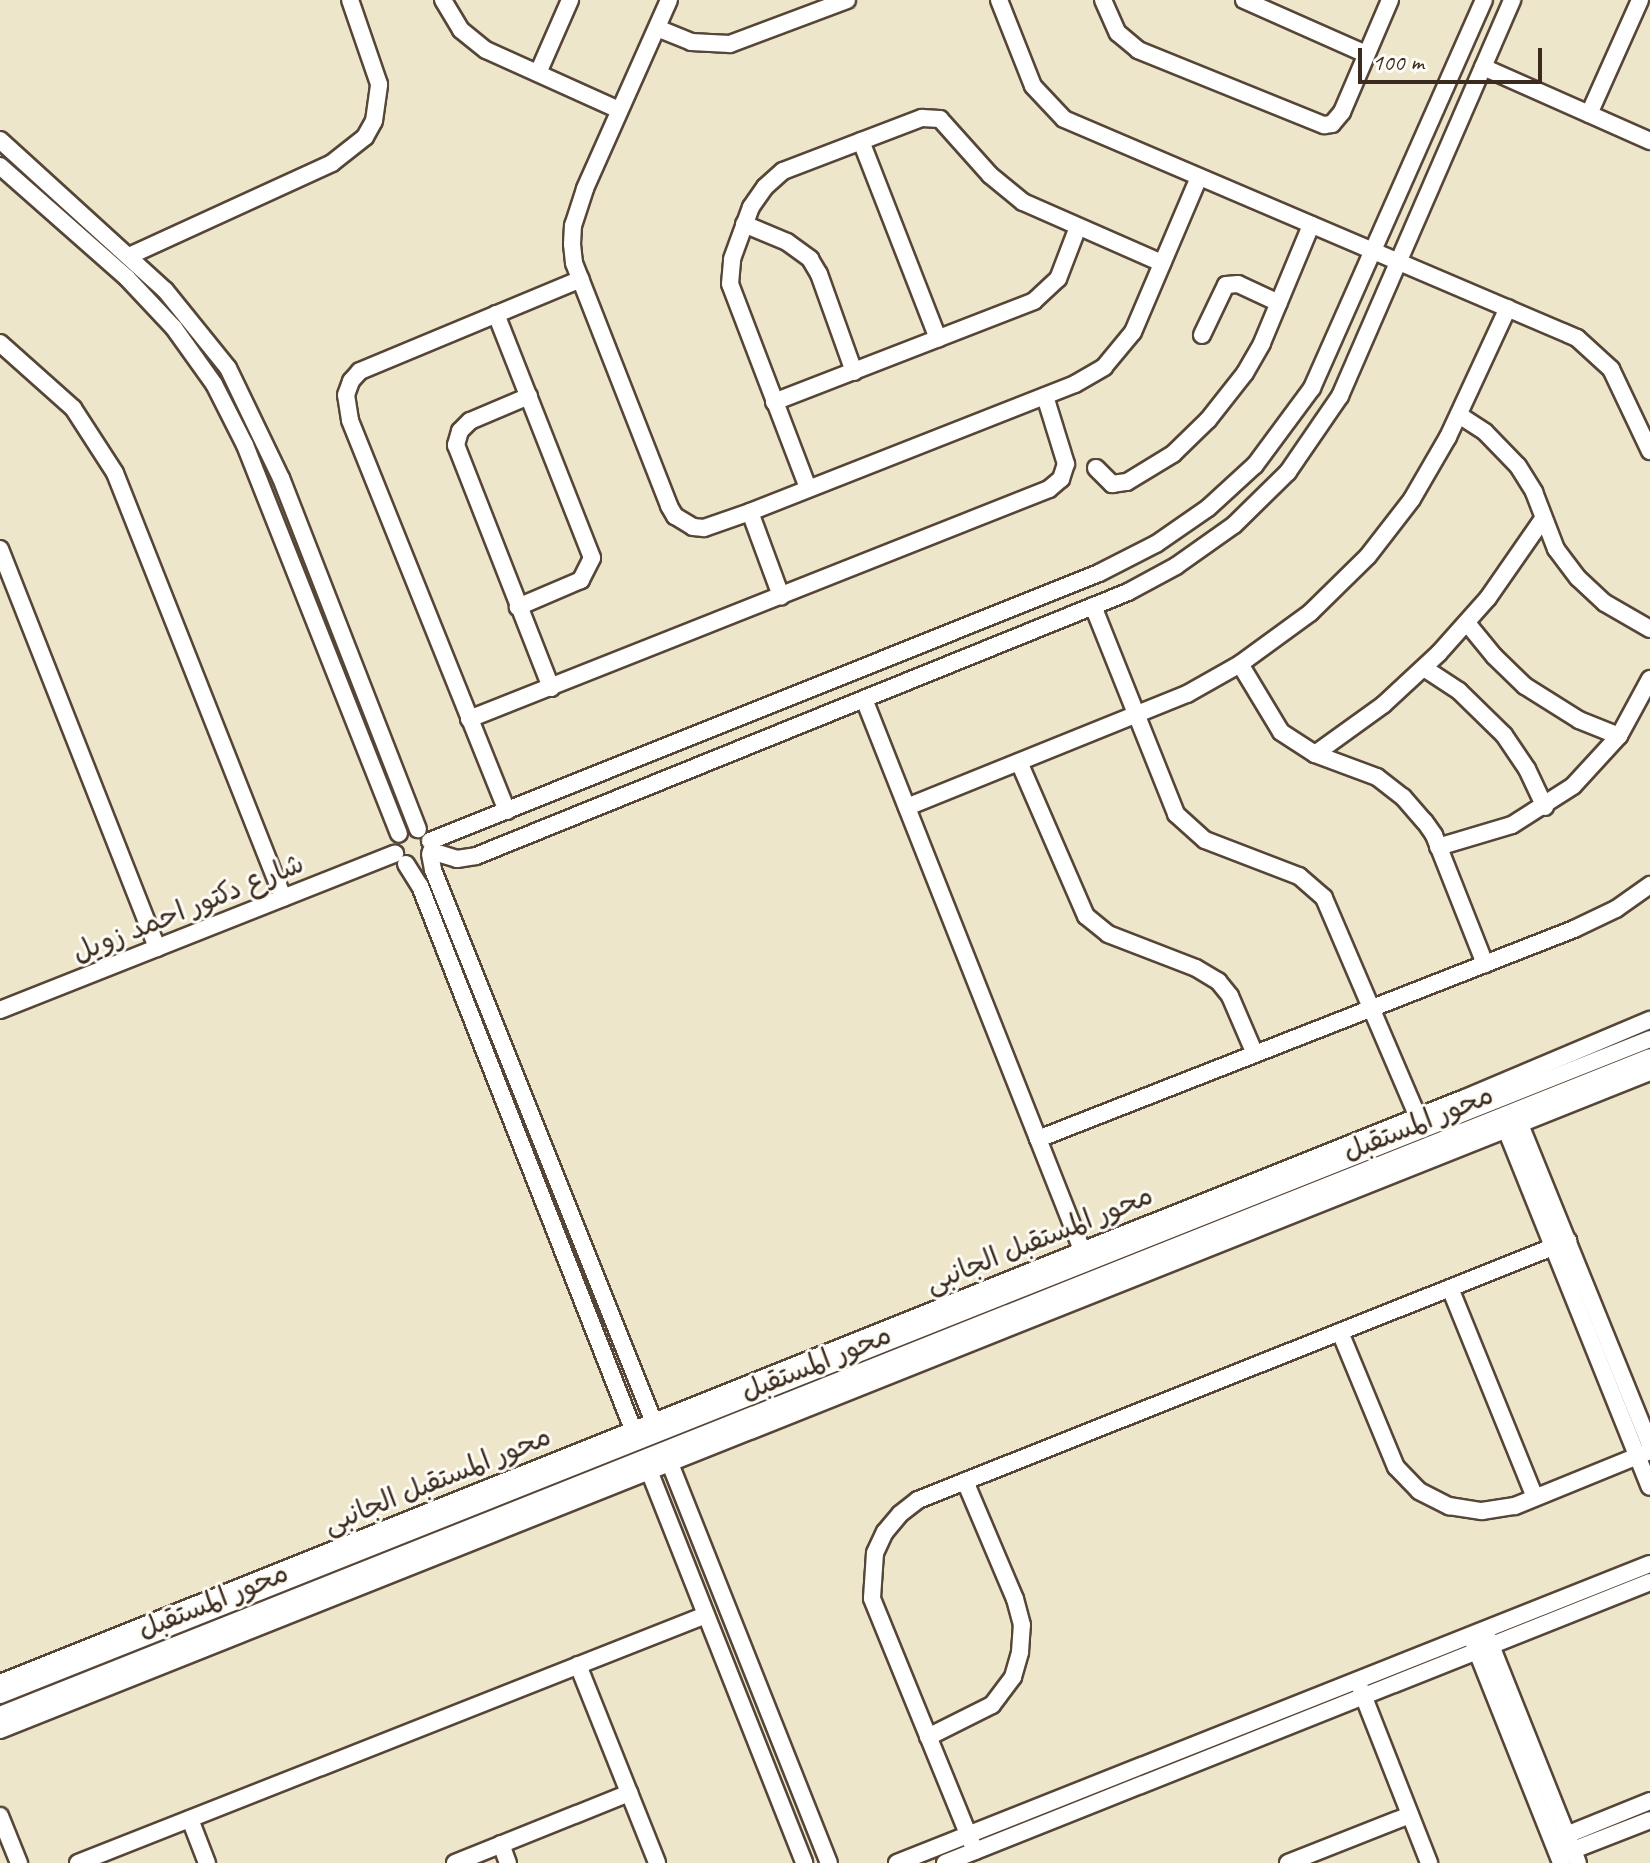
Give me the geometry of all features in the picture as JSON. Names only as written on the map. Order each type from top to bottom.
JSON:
[{"type":"street","points":[[129,256],[313,173],[351,150],[365,137],[374,121],[379,84],[350,0]]},
{"type":"street","points":[[443,0],[452,18],[473,41],[619,110]]},
{"type":"street","points":[[538,73],[570,0]]},
{"type":"street","points":[[669,0],[619,110],[573,225],[574,263],[675,516],[693,527],[704,528],[750,512],[1087,378],[1115,357],[1133,332],[1199,177]]},
{"type":"street","points":[[657,28],[691,42],[719,45],[746,39],[810,7],[847,0]]},
{"type":"street","points":[[999,0],[1033,86],[1052,110],[1078,127],[1577,338],[1598,353],[1617,378],[1650,451]]},
{"type":"street","points":[[1103,0],[1118,33],[1138,50],[1324,125],[1338,119],[1390,0]]},
{"type":"street","points":[[1244,0],[1366,54]]},
{"type":"street","points":[[427,844],[1099,573],[1156,544],[1208,508],[1255,465],[1295,415],[1326,361],[1484,0]]},
{"type":"street","points":[[0,166],[143,295],[174,328],[214,384],[245,445],[399,834],[427,844],[448,858],[476,856],[1093,606],[1176,566],[1225,532],[1270,494],[1329,415],[1512,0]]},
{"type":"street","points":[[1589,114],[1643,4]]},
{"type":"street","points":[[1483,67],[1650,141]]},
{"type":"street","points":[[808,488],[730,284],[732,259],[757,196],[783,171],[922,118],[940,119],[1005,189],[1040,211],[1162,263]]},
{"type":"street","points":[[0,140],[129,256],[198,326],[247,400],[427,844],[434,875],[829,1863]]},
{"type":"street","points":[[861,141],[938,339]]},
{"type":"street","points":[[744,224],[787,242],[810,259],[819,274],[854,372]]},
{"type":"street","points":[[1096,468],[1105,480],[1120,485],[1161,463],[1190,440],[1245,373],[1279,303],[1311,225]]},
{"type":"street","points":[[774,402],[1025,305],[1043,294],[1063,269],[1078,227]]},
{"type":"street","points":[[507,811],[350,420],[346,395],[351,381],[360,371],[581,279]]},
{"type":"street","points":[[1202,335],[1226,285],[1238,284],[1279,303]]},
{"type":"street","points":[[907,807],[1187,694],[1240,664],[1310,613],[1368,556],[1418,489],[1459,415],[1508,308]]},
{"type":"street","points":[[496,314],[592,558],[581,580],[518,607]]},
{"type":"street","points":[[0,343],[73,408],[115,473],[283,898]]},
{"type":"street","points":[[529,396],[470,421],[460,431],[456,445],[551,688]]},
{"type":"street","points":[[469,719],[1055,485],[1066,464],[1045,396]]},
{"type":"street","points":[[1459,415],[1485,432],[1509,454],[1527,479],[1556,549],[1578,578],[1605,603],[1650,629]]},
{"type":"street","points":[[750,512],[781,596]]},
{"type":"street","points":[[1315,754],[1372,713],[1424,668],[1467,623],[1508,573],[1543,519]]},
{"type":"street","points":[[0,549],[4,573],[157,948]]},
{"type":"street","points":[[1093,606],[1171,806],[1182,822],[1205,840],[1289,872],[1316,890],[1331,908],[1418,1117]]},
{"type":"street","points":[[1467,623],[1501,664],[1542,698],[1579,720],[1619,736]]},
{"type":"street","points":[[1240,664],[1272,722],[1292,740],[1315,754],[1363,769],[1390,787],[1425,822],[1485,964]]},
{"type":"street","points":[[1424,668],[1459,691],[1490,719],[1516,751],[1545,807]]},
{"type":"street","points":[[837,679],[856,702],[907,807],[1082,1250]]},
{"type":"street","points":[[1438,847],[1494,832],[1545,807],[1586,775],[1619,736],[1650,679]]},
{"type":"street","points":[[1019,762],[1086,916],[1108,934],[1196,968],[1218,981],[1230,996],[1255,1054]]},
{"type":"street","points":[[399,834],[393,845],[420,886],[804,1863]]},
{"type":"street","name":"شارع دكتور احمد زويل","points":[[0,1010],[283,898],[400,859],[420,864],[427,844]]},
{"type":"street","points":[[1038,1139],[1595,920],[1650,885]]},
{"type":"street","points":[[468,1005],[484,999]]},
{"type":"street","name":"محور المستقبل الجانبى","points":[[0,1730],[647,1465],[661,1442],[1082,1250],[1418,1117],[1468,1105],[1650,1020]]},
{"type":"street","name":"محور المستقبل","points":[[661,1442],[1468,1105],[1508,1114],[1650,1039]]},
{"type":"street","name":"محور المستقبل","points":[[0,1695],[635,1435],[661,1442],[1650,1057]]},
{"type":"street","points":[[1650,1072],[1508,1114],[1646,1451],[1650,1487]]},
{"type":"street","points":[[975,1851],[875,1609],[872,1564],[885,1532],[900,1514],[918,1500],[1560,1244]]},
{"type":"street","points":[[1450,1288],[1535,1497]]},
{"type":"street","points":[[1340,1332],[1396,1467],[1411,1484],[1439,1502],[1471,1511],[1504,1509],[1646,1451]]},
{"type":"street","name":"محور المستقبل الجانبى","points":[[0,1683],[635,1435]]},
{"type":"street","name":"محور المستقبل","points":[[0,1715],[647,1465]]},
{"type":"street","points":[[928,1737],[992,1705],[1013,1677],[1020,1652],[1022,1625],[1015,1599],[965,1481]]},
{"type":"street","points":[[945,1863],[1363,1697],[1650,1564]]},
{"type":"street","points":[[897,1863],[1357,1681],[1650,1582]]},
{"type":"street","points":[[78,1863],[706,1615]]},
{"type":"street","points":[[1481,1640],[1565,1851]]},
{"type":"street","points":[[578,1665],[657,1863]]},
{"type":"street","points":[[1357,1681],[1429,1863]]},
{"type":"street","points":[[455,1863],[629,1793]]},
{"type":"street","points":[[1565,1851],[1650,1801]]},
{"type":"street","points":[[1288,1863],[1410,1815]]},
{"type":"street","points":[[0,1816],[19,1863]]},
{"type":"street","points":[[190,1819],[207,1863]]},
{"type":"street","points":[[1565,1851],[1650,1820]]},
{"type":"street","points":[[501,1844],[508,1863]]}]
